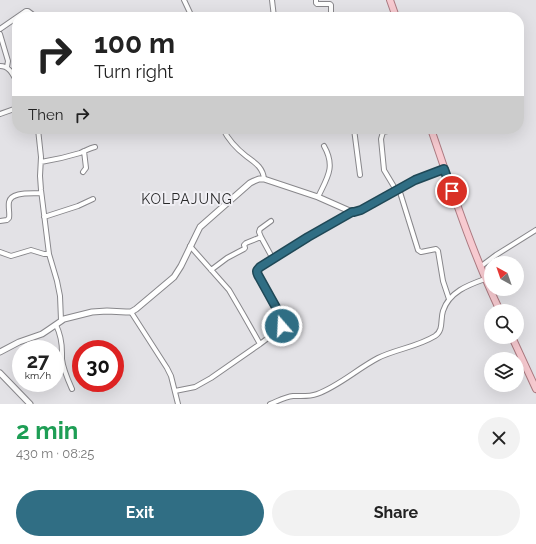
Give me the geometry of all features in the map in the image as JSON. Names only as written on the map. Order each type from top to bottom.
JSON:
[{"type":"main road","points":[[390,0],[394,12]]},
{"type":"main road","points":[[433,134],[484,277]]},
{"type":"main road","points":[[515,344],[536,387]]},
{"type":"street","points":[[184,0],[190,12]]},
{"type":"street","points":[[272,0],[273,12]]},
{"type":"street","points":[[316,0],[316,3],[318,4],[330,4],[331,12]]},
{"type":"street","points":[[0,30],[12,21]]},
{"type":"street","points":[[0,34],[8,61],[7,67]]},
{"type":"street","points":[[0,66],[7,67],[12,73]]},
{"type":"street","points":[[0,114],[12,110]]},
{"type":"street","points":[[39,134],[41,193],[49,254],[60,296],[61,320]]},
{"type":"street","points":[[226,134],[245,155],[259,166],[263,171],[264,179]]},
{"type":"street","points":[[355,134],[360,175]]},
{"type":"street","points":[[382,134],[381,139],[384,170],[397,189],[418,250],[421,252],[436,248],[438,251],[443,281],[449,299]]},
{"type":"street","points":[[318,197],[328,176],[331,163],[324,146]]},
{"type":"street","points":[[41,162],[62,158],[95,147]]},
{"type":"street","points":[[83,172],[86,168],[84,151]]},
{"type":"street","points":[[175,391],[201,384],[280,329],[282,326],[278,311],[257,272],[260,267],[352,212],[361,210],[421,177],[444,169]]},
{"type":"street","points":[[0,352],[19,342],[42,334],[61,320],[92,312],[132,312],[136,310],[174,277],[198,231],[208,220],[250,184],[259,179],[264,179],[318,197],[352,212]]},
{"type":"street","points":[[0,221],[7,220],[9,218],[9,202],[13,195],[41,193]]},
{"type":"street","points":[[44,217],[78,206],[93,199]]},
{"type":"street","points":[[271,221],[259,230],[261,237],[273,259]]},
{"type":"street","points":[[480,268],[496,255],[536,230]]},
{"type":"street","points":[[211,270],[227,258],[244,249],[244,245],[246,243],[261,237]]},
{"type":"street","points":[[190,246],[229,290],[260,344]]},
{"type":"street","points":[[0,252],[11,256],[28,250],[49,254]]},
{"type":"street","points":[[270,404],[284,398],[318,394],[379,357],[435,336],[441,327],[442,312],[449,299],[459,290],[484,279]]},
{"type":"street","points":[[132,312],[167,368],[171,376],[178,404]]},
{"type":"street","points":[[56,325],[62,348],[63,365],[72,390]]},
{"type":"street","points":[[0,373],[30,404]]},
{"type":"district","name":"KOLPAJUNG","points":[[187,199]]},
{"type":"route","points":[[282,326],[278,311],[258,275],[257,270],[260,267],[352,212],[361,210],[421,177],[444,169],[452,191]]}]
